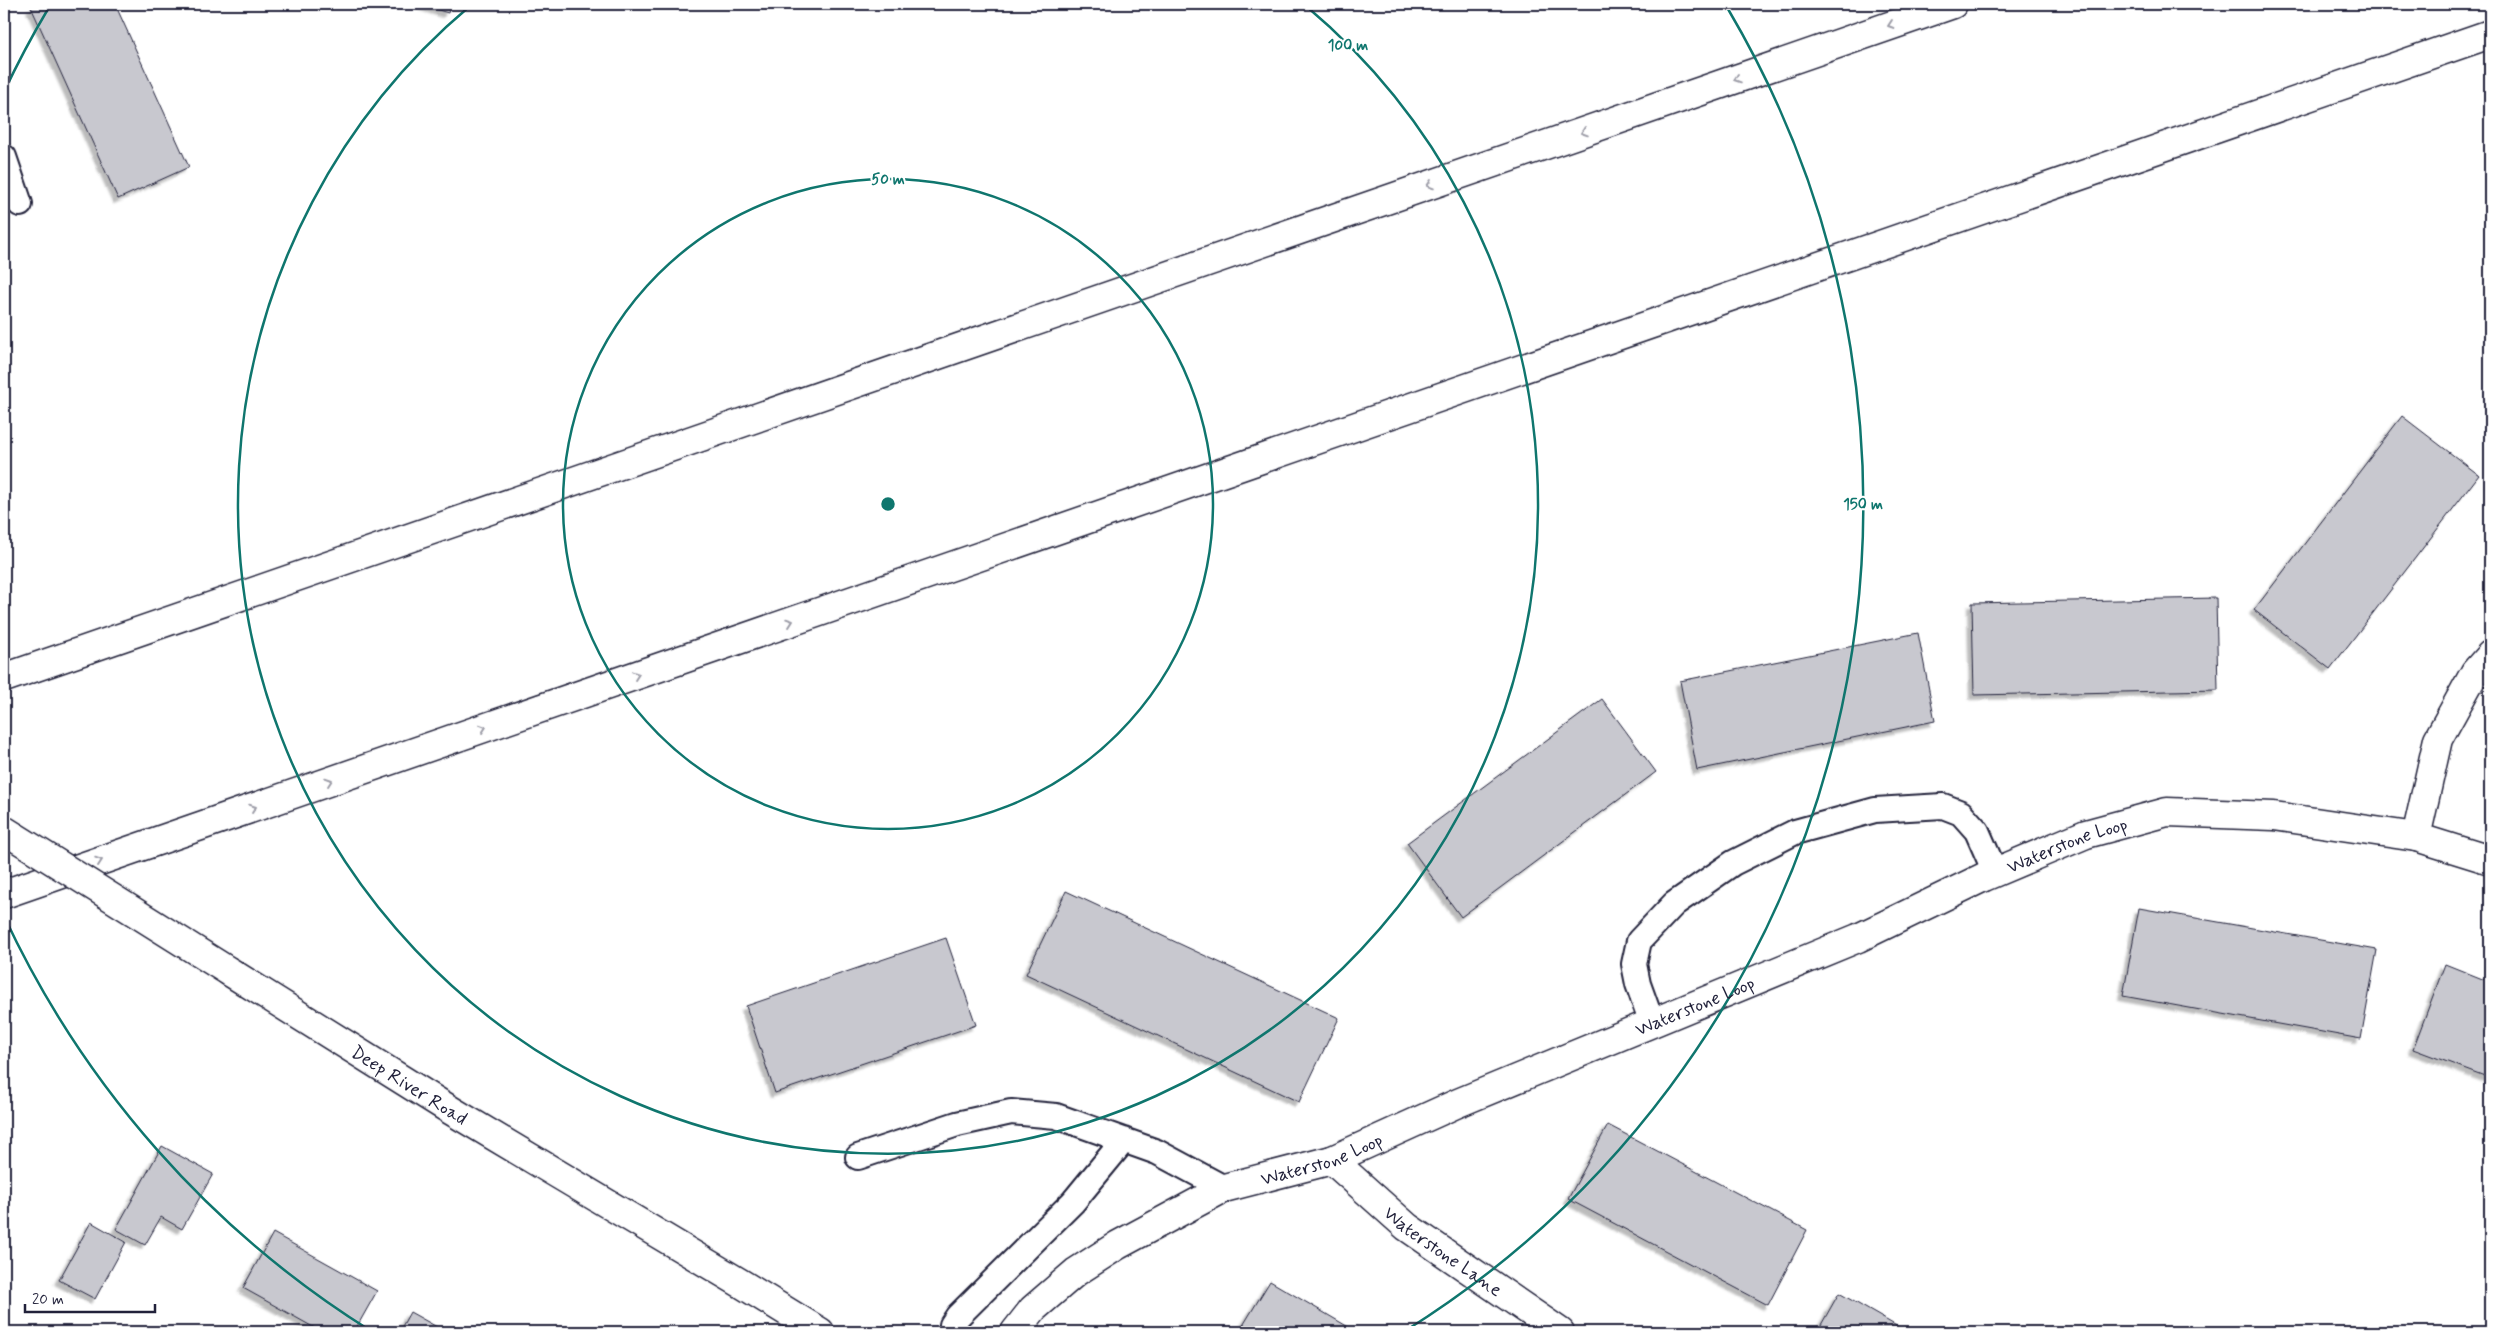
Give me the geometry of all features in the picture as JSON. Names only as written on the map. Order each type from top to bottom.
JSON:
[{"type":"main road","points":[[4,678],[1953,4]]},
{"type":"main road","points":[[4,894],[2490,34]]},
{"type":"main road","points":[[2416,837],[2438,739],[2475,672],[2490,655]]},
{"type":"main road","name":"Waterstone Loop","points":[[1015,1332],[1033,1309],[1076,1272],[1118,1245],[1224,1188],[1332,1160],[1458,1103],[1858,938],[1995,872],[2086,834],[2167,812],[2274,816],[2416,837],[2490,860]]},
{"type":"main road","name":"Deep River Road","points":[[4,830],[452,1111],[734,1278],[820,1332]]},
{"type":"main road","name":"Waterstone Lane","points":[[1332,1160],[1407,1228],[1560,1332]]},
{"type":"lane","points":[[4,157],[20,204]]},
{"type":"lane","points":[[1652,1023],[1638,984],[1634,964],[1638,942],[1674,904],[1733,863],[1795,832],[1875,810],[1943,806],[1961,813],[1977,831],[1995,872]]},
{"type":"lane","points":[[858,1157],[957,1124],[1012,1112],[1056,1116],[1124,1140],[1157,1152],[1224,1188]]},
{"type":"lane","points":[[950,1330],[1026,1247],[1073,1202],[1124,1140]]},
{"type":"building","points":[[38,4],[115,4],[189,167],[118,199],[31,7]]},
{"type":"building","points":[[419,4],[451,4],[448,13]]},
{"type":"building","points":[[2402,416],[2479,475],[2330,669],[2254,610]]},
{"type":"building","points":[[2216,598],[2218,690],[1974,695],[1972,603]]},
{"type":"building","points":[[1918,633],[1935,721],[1697,770],[1680,681]]},
{"type":"building","points":[[1602,699],[1656,772],[1461,917],[1407,843]]},
{"type":"building","points":[[1066,891],[1339,1018],[1299,1102],[1026,974]]},
{"type":"building","points":[[2139,908],[2377,950],[2361,1039],[2123,996]]},
{"type":"building","points":[[946,938],[976,1025],[775,1093],[746,1006]]},
{"type":"building","points":[[2445,964],[2490,982],[2490,1078],[2413,1049]]},
{"type":"building","points":[[1608,1125],[1807,1230],[1768,1305],[1568,1199]]},
{"type":"building","points":[[162,1146],[213,1174],[182,1229],[161,1217],[145,1245],[116,1229]]},
{"type":"building","points":[[91,1222],[126,1242],[95,1299],[59,1280]]},
{"type":"building","points":[[273,1233],[377,1291],[354,1332],[322,1332],[243,1288]]},
{"type":"building","points":[[1270,1281],[1357,1332],[1239,1332]]},
{"type":"building","points":[[1839,1293],[1907,1332],[1817,1332]]},
{"type":"building","points":[[410,1312],[446,1332],[399,1332]]}]
